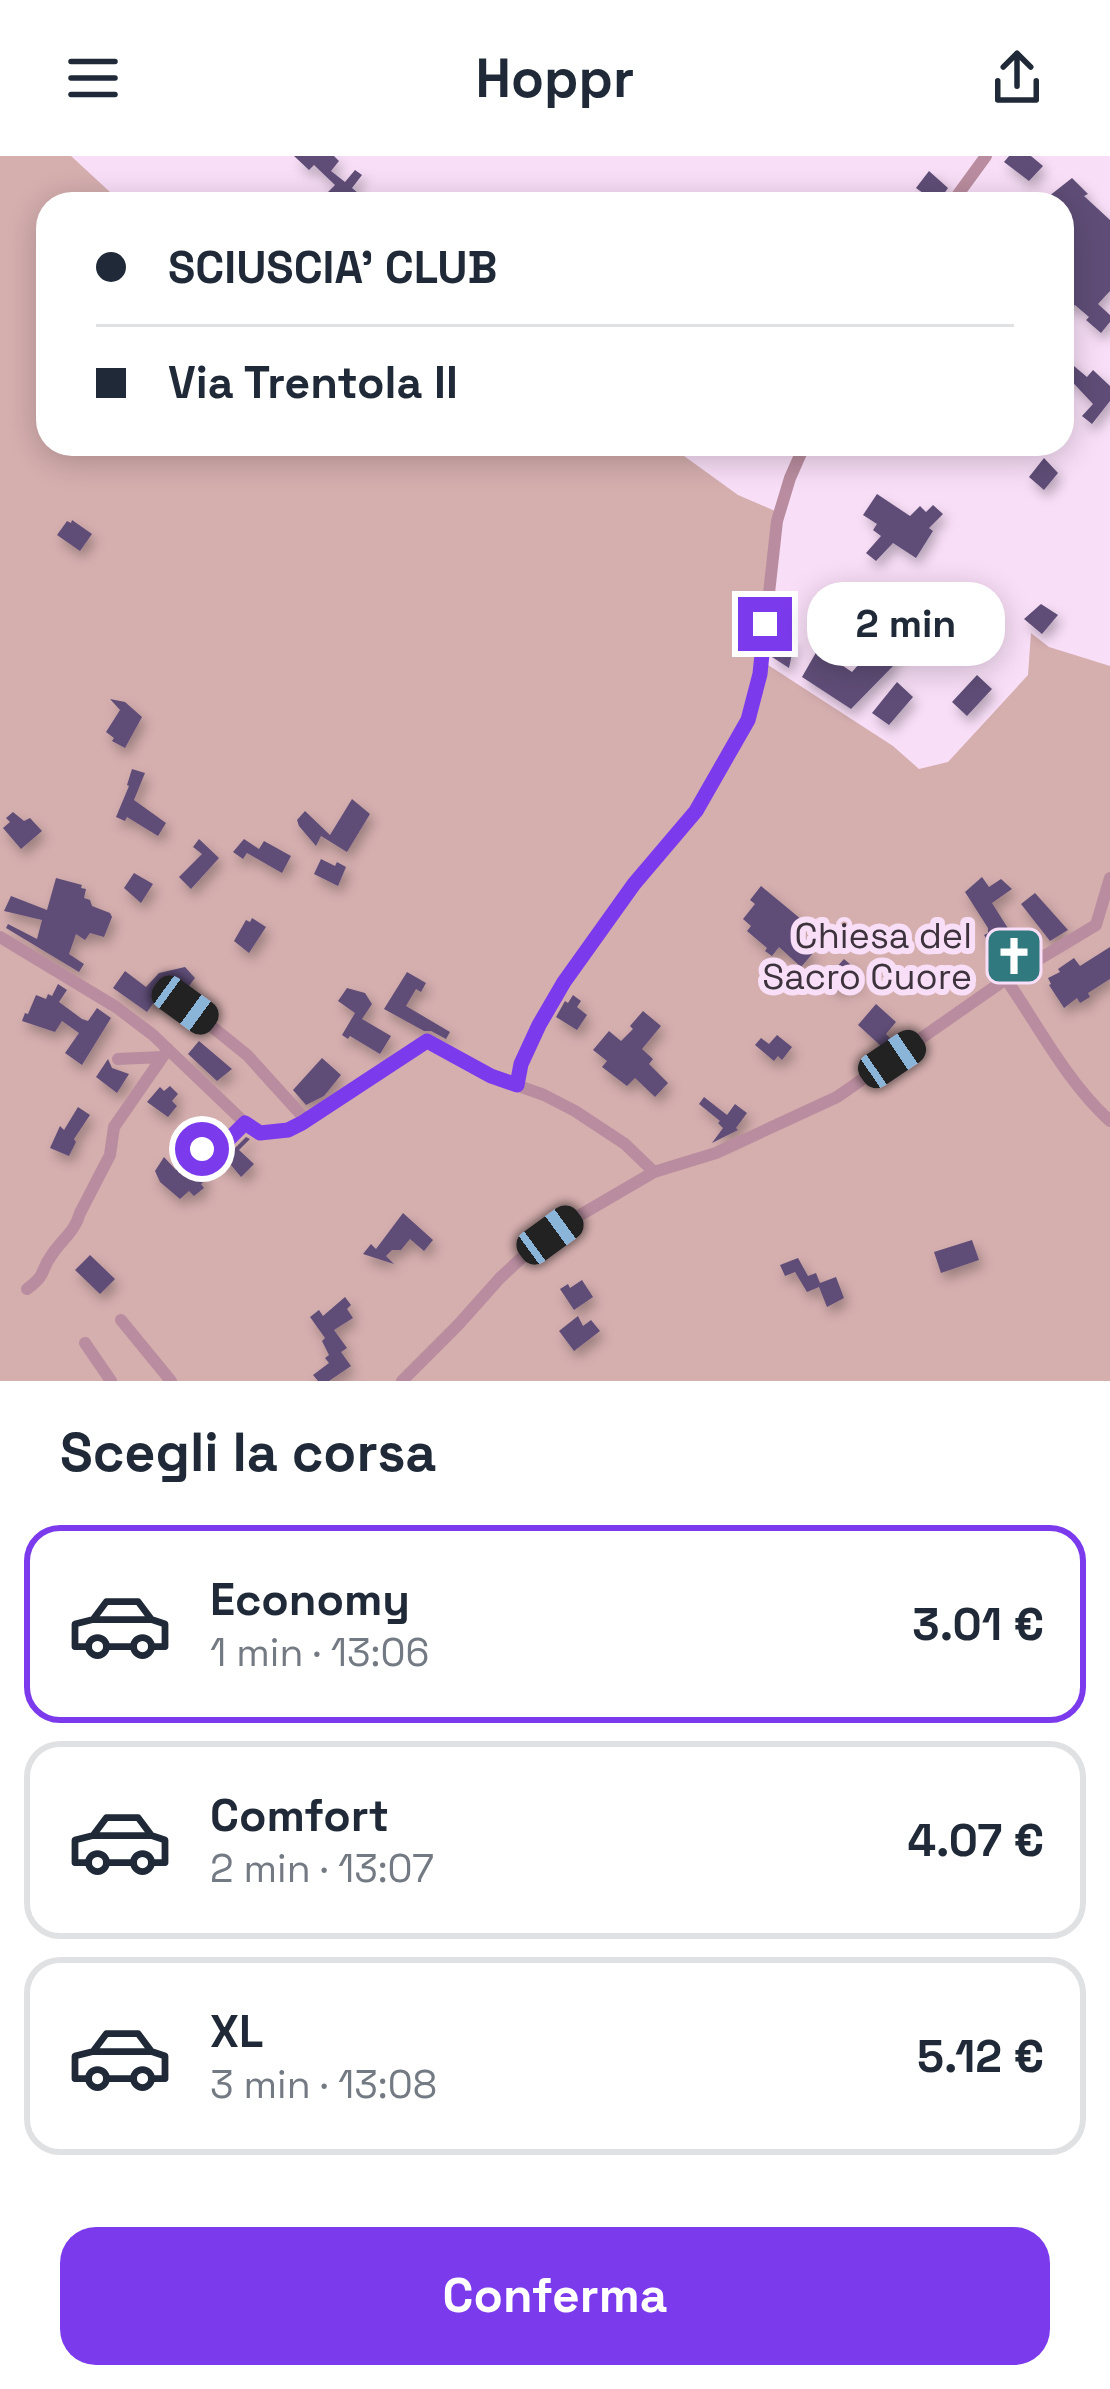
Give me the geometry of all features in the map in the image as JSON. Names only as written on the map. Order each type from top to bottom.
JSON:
[{"type":"street","points":[[960,192],[986,156]]},
{"type":"street","points":[[517,1085],[521,1064],[564,982],[634,884],[696,811],[748,720],[760,674],[778,512],[800,456]]},
{"type":"street","points":[[402,1381],[530,1250],[570,1221],[654,1172],[716,1153],[838,1096],[1006,979],[1096,925],[1110,878]]},
{"type":"street","points":[[0,937],[102,997],[260,1133],[288,1130],[427,1041],[595,1124],[654,1172]]},
{"type":"street","points":[[1006,979],[1065,1068],[1110,1121]]},
{"type":"street","points":[[185,1005],[247,1054],[306,1120]]},
{"type":"street","points":[[118,1059],[165,1053]]},
{"type":"street","points":[[27,1289],[43,1277],[48,1259],[77,1223],[110,1154],[114,1127],[165,1053]]},
{"type":"street","points":[[202,1149],[228,1140],[245,1123]]},
{"type":"street","points":[[121,1319],[171,1381]]},
{"type":"street","points":[[85,1343],[111,1381]]},
{"type":"shaded area","points":[[0,156],[71,156],[110,192],[36,192],[36,456],[684,456],[738,495],[782,514],[765,663],[893,746],[919,769],[948,762],[1028,675],[1031,633],[1049,647],[1110,666],[1110,1381],[0,1381]]},
{"type":"building","points":[[294,156],[334,156],[339,161],[331,171],[345,182],[355,170],[362,175],[352,188],[357,192],[328,192],[335,185],[314,165],[309,170]]},
{"type":"building","points":[[1009,156],[1031,156],[1043,166],[1029,181],[1004,162]]},
{"type":"building","points":[[929,171],[948,188],[922,192],[916,188]]},
{"type":"building","points":[[1072,178],[1110,220],[1110,291],[1098,304],[1110,315],[1110,322],[1101,333],[1074,306],[1074,192],[1054,192]]},
{"type":"building","points":[[1074,366],[1087,377],[1093,370],[1110,386],[1110,401],[1092,424],[1082,416],[1093,404],[1074,384]]},
{"type":"building","points":[[1044,458],[1058,473],[1044,490],[1029,477]]},
{"type":"building","points":[[877,494],[910,516],[920,506],[926,512],[933,505],[943,514],[929,528],[933,531],[916,558],[893,543],[876,561],[866,553],[881,536],[873,530],[877,524],[863,515]]},
{"type":"building","points":[[72,520],[92,534],[80,551],[57,535]]},
{"type":"building","points":[[1041,604],[1058,615],[1042,634],[1024,619]]},
{"type":"building","points":[[902,615],[915,633],[891,663],[894,665],[851,709],[802,677],[818,649],[852,672]]},
{"type":"building","points":[[775,636],[795,640],[789,668],[772,657]]},
{"type":"building","points":[[977,675],[992,689],[967,716],[952,702]]},
{"type":"building","points":[[897,682],[913,697],[889,725],[872,713]]},
{"type":"building","points":[[110,699],[125,702],[142,717],[125,748],[106,732],[120,710]]},
{"type":"building","points":[[132,769],[145,773],[134,800],[166,823],[158,836],[127,817],[125,821],[116,817]]},
{"type":"building","points":[[352,799],[370,814],[347,852],[321,836],[316,846],[299,826],[297,820],[305,811],[330,835]]},
{"type":"building","points":[[13,812],[24,821],[30,818],[42,831],[21,849],[3,828]]},
{"type":"building","points":[[199,839],[219,858],[191,889],[179,877],[202,854],[193,847]]},
{"type":"building","points":[[244,839],[259,849],[264,841],[291,856],[282,873],[247,853],[243,859],[233,852]]},
{"type":"building","points":[[321,859],[346,867],[338,886],[314,874]]},
{"type":"building","points":[[134,873],[153,884],[141,903],[124,888]]},
{"type":"building","points":[[982,877],[989,887],[1001,879],[1012,889],[992,903],[1016,941],[1021,937],[1032,951],[1005,968],[965,892]]},
{"type":"building","points":[[56,878],[82,885],[84,898],[112,917],[104,937],[90,933],[85,940],[76,934],[69,954],[84,964],[79,972],[6,928],[8,924],[37,939],[42,920],[4,911],[11,896],[47,910]]},
{"type":"building","points":[[761,886],[802,920],[791,933],[813,953],[801,967],[779,947],[772,956],[747,931],[751,926],[743,919]]},
{"type":"building","points":[[1035,893],[1068,930],[1050,941],[1021,904]]},
{"type":"building","points":[[252,918],[266,927],[249,953],[234,941]]},
{"type":"building","points":[[1110,947],[1110,979],[1088,993],[1090,997],[1080,1003],[1077,998],[1064,1008],[1048,978],[1074,958],[1080,966]]},
{"type":"building","points":[[844,959],[858,971],[854,976],[860,981],[854,987],[849,982],[841,991],[826,979]]},
{"type":"building","points":[[185,967],[195,978],[170,1011],[158,997],[147,1012],[113,988],[125,971],[146,987],[159,973]]},
{"type":"building","points":[[407,972],[426,983],[421,992],[416,989],[406,1006],[450,1032],[446,1039],[384,1009]]},
{"type":"building","points":[[58,984],[67,990],[59,1002],[82,1019],[88,1021],[97,1008],[111,1018],[82,1065],[65,1053],[79,1033],[62,1021],[55,1032],[22,1021],[36,995],[52,996]]},
{"type":"building","points":[[347,988],[365,993],[372,1004],[362,1019],[391,1036],[380,1054],[342,1035],[355,1013],[338,1001]]},
{"type":"building","points":[[573,995],[581,1001],[577,1007],[587,1015],[577,1030],[556,1017]]},
{"type":"building","points":[[876,1004],[896,1022],[882,1047],[858,1025]]},
{"type":"building","points":[[643,1011],[661,1026],[642,1049],[668,1083],[655,1097],[635,1078],[627,1086],[602,1067],[607,1061],[593,1050],[609,1031],[621,1041]]},
{"type":"building","points":[[777,1035],[792,1047],[782,1060],[778,1056],[774,1061],[755,1045],[761,1038],[769,1044]]},
{"type":"building","points":[[199,1041],[232,1069],[217,1081],[188,1054]]},
{"type":"building","points":[[322,1058],[341,1075],[324,1096],[306,1105],[293,1090]]},
{"type":"building","points":[[108,1059],[112,1068],[129,1074],[117,1093],[96,1077]]},
{"type":"building","points":[[170,1086],[178,1094],[172,1101],[177,1106],[168,1117],[147,1102],[160,1087],[164,1091]]},
{"type":"building","points":[[704,1097],[727,1115],[735,1104],[747,1113],[738,1130],[712,1143],[723,1128],[699,1104]]},
{"type":"building","points":[[78,1107],[90,1115],[69,1156],[50,1148],[60,1126],[64,1130]]},
{"type":"building","points":[[246,1137],[250,1139],[239,1150],[254,1164],[241,1177],[216,1158]]},
{"type":"building","points":[[164,1157],[176,1170],[189,1158],[207,1179],[201,1184],[204,1188],[180,1199],[155,1171]]},
{"type":"building","points":[[403,1213],[433,1240],[424,1251],[410,1239],[401,1250],[386,1256],[394,1264],[363,1254],[371,1244],[376,1249]]},
{"type":"building","points":[[972,1240],[979,1260],[941,1273],[934,1252]]},
{"type":"building","points":[[90,1255],[115,1279],[100,1294],[75,1270]]},
{"type":"building","points":[[798,1258],[808,1276],[816,1273],[820,1283],[836,1277],[844,1298],[827,1307],[819,1287],[807,1292],[795,1272],[785,1276],[780,1265]]},
{"type":"building","points":[[582,1280],[593,1297],[574,1310],[560,1289]]},
{"type":"building","points":[[345,1297],[353,1318],[334,1330],[347,1348],[341,1352],[351,1366],[329,1381],[318,1381],[313,1375],[329,1363],[325,1358],[329,1355],[322,1341],[325,1338],[310,1317],[319,1310],[323,1316]]},
{"type":"building","points":[[578,1316],[583,1326],[591,1320],[600,1331],[574,1351],[559,1331]]},
{"type":"place","name":"Chiesa del Sacro Cuore","points":[[1014,956]]},
{"type":"route","points":[[202,1149],[228,1140],[245,1123],[260,1133],[288,1130],[427,1041],[517,1085],[521,1064],[564,982],[634,884],[696,811],[729,756],[748,720],[760,674],[765,624]]}]
